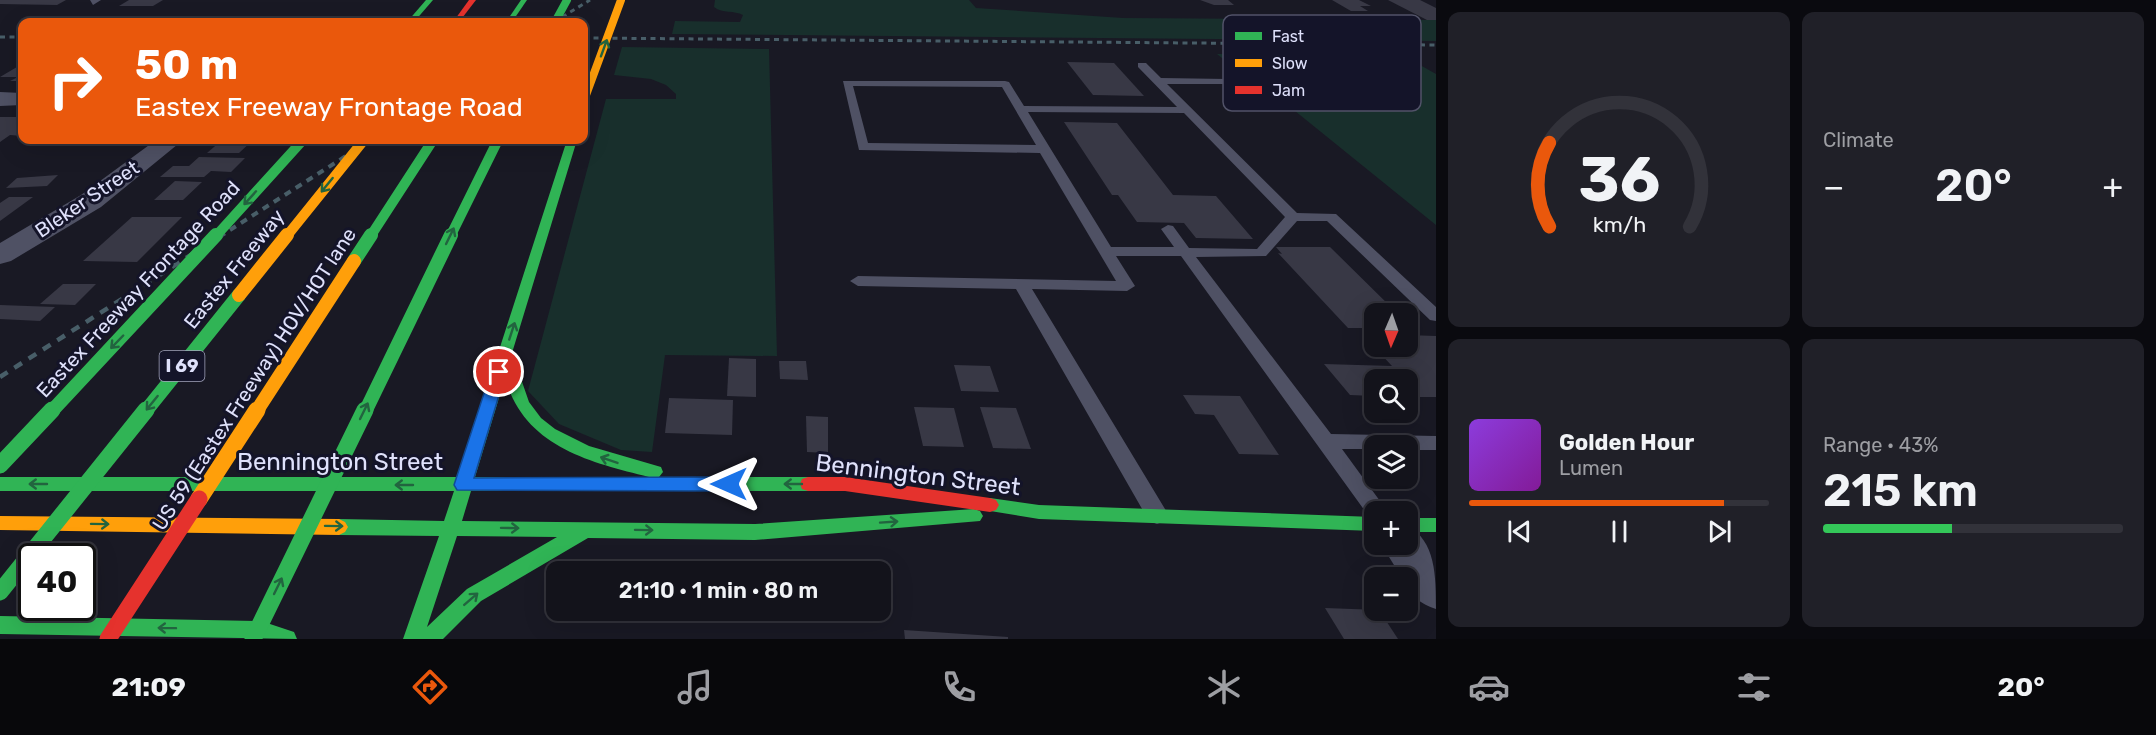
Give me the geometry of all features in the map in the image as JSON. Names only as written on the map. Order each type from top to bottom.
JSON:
[{"type":"main road","points":[[414,18],[430,0]]},
{"type":"main road","points":[[459,18],[473,0]]},
{"type":"main road","points":[[512,18],[524,0]]},
{"type":"main road","points":[[557,18],[567,0]]},
{"type":"main road","points":[[588,92],[621,0]]},
{"type":"main road","name":"Eastex Freeway Frontage Road","points":[[0,465],[157,300],[299,144]]},
{"type":"main road","name":"Eastex Freeway","points":[[0,592],[361,144]]},
{"type":"main road","name":"US 59 (Eastex Freeway) HOV/HOT lane","points":[[108,639],[430,144]]},
{"type":"main road","points":[[253,639],[496,144]]},
{"type":"main road","points":[[413,639],[451,527],[571,144]]},
{"type":"main road","points":[[505,352],[526,411],[558,436],[607,461],[706,484]]},
{"type":"main road","name":"Bennington Street","points":[[0,484],[844,484],[1039,512]]},
{"type":"main road","name":"Bennington Street","points":[[0,523],[754,532],[1039,512],[1364,524]]},
{"type":"main road","points":[[1418,525],[1436,525]]},
{"type":"main road","points":[[429,639],[474,595],[586,530]]},
{"type":"main road","points":[[0,625],[261,630],[287,639]]},
{"type":"street","points":[[0,99],[18,99]]},
{"type":"street","name":"Bleker Street","points":[[0,255],[91,201],[166,144]]},
{"type":"street","points":[[1411,555],[1436,588]]},
{"type":"lane","points":[[1142,65],[1293,217],[1331,217],[1436,316]]},
{"type":"lane","points":[[1158,81],[1223,81]]},
{"type":"lane","points":[[858,281],[1127,286],[1045,149],[1005,84],[847,83],[863,147],[1045,149]]},
{"type":"lane","points":[[1020,109],[1187,110]]},
{"type":"lane","points":[[1106,250],[1261,253],[1293,217]]},
{"type":"lane","points":[[1168,229],[1370,501]]},
{"type":"lane","points":[[1021,284],[1157,516]]},
{"type":"lane","points":[[1326,441],[1436,443]]},
{"type":"green space","points":[[715,0],[969,0],[976,8],[1123,18],[1223,19],[1223,39],[672,34],[675,21],[740,22],[743,15],[714,7]]},
{"type":"green space","points":[[1421,20],[1436,20],[1436,41],[1421,41]]},
{"type":"green space","points":[[622,47],[769,49],[777,356],[665,355],[652,452],[621,450],[559,424],[528,391],[606,99],[676,99],[676,94],[666,85],[651,79],[614,75]]},
{"type":"green space","points":[[1421,66],[1436,74],[1436,225],[1295,111],[1421,111]]},
{"type":"building","points":[[0,0],[66,0],[57,5],[0,4]]},
{"type":"building","points":[[129,0],[163,0],[153,6],[119,6]]},
{"type":"building","points":[[1200,0],[1228,0],[1234,5],[1214,5]]},
{"type":"building","points":[[1332,0],[1359,0],[1371,6],[1360,6],[1368,11],[1351,11]]},
{"type":"building","points":[[1388,0],[1420,0],[1436,8],[1436,20],[1427,20]]},
{"type":"building","points":[[1067,62],[1114,63],[1144,96],[1093,95]]},
{"type":"building","points":[[18,66],[18,77],[0,77]]},
{"type":"building","points":[[0,117],[18,117],[18,136],[10,135],[0,142]]},
{"type":"building","points":[[1064,122],[1117,123],[1173,195],[1216,196],[1253,239],[1196,238],[1184,223],[1137,222],[1118,195],[1112,195]]},
{"type":"building","points":[[217,144],[249,144],[239,153],[207,153]]},
{"type":"building","points":[[199,157],[245,158],[231,172],[211,171],[204,177],[160,177],[173,166],[189,166]]},
{"type":"building","points":[[58,175],[47,186],[6,188],[17,178]]},
{"type":"building","points":[[175,181],[202,182],[183,200],[154,200]]},
{"type":"building","points":[[9,197],[33,197],[0,221],[0,203]]},
{"type":"building","points":[[132,217],[182,217],[137,262],[83,261]]},
{"type":"building","points":[[1276,247],[1330,247],[1387,303],[1364,303],[1364,328],[1348,328],[1278,253],[1282,254]]},
{"type":"building","points":[[63,284],[96,284],[75,305],[40,304]]},
{"type":"building","points":[[0,305],[55,307],[40,321],[0,319]]},
{"type":"building","points":[[1418,335],[1436,336],[1436,397],[1418,397],[1418,369],[1364,369],[1364,396],[1350,395],[1324,364],[1392,366],[1384,357],[1418,357]]},
{"type":"building","points":[[729,358],[756,359],[756,397],[727,396]]},
{"type":"building","points":[[779,361],[806,361],[808,380],[780,379]]},
{"type":"building","points":[[954,365],[990,366],[999,392],[961,391]]},
{"type":"building","points":[[1183,395],[1240,396],[1279,455],[1239,454],[1214,415],[1195,414]]},
{"type":"building","points":[[669,398],[733,400],[732,435],[665,433]]},
{"type":"building","points":[[914,407],[954,408],[964,447],[923,446]]},
{"type":"building","points":[[980,407],[1016,408],[1031,449],[993,448]]},
{"type":"building","points":[[806,416],[828,417],[828,453],[807,452]]},
{"type":"building","points":[[1325,608],[1364,609],[1364,621],[1386,621],[1398,639],[1344,639]]},
{"type":"building","points":[[904,630],[1008,637],[1008,639],[905,639]]},
{"type":"railway","points":[[561,18],[590,0]]},
{"type":"railway","points":[[0,37],[18,37]]},
{"type":"railway","points":[[588,38],[1223,43]]},
{"type":"railway","points":[[1421,45],[1436,45]]},
{"type":"railway","points":[[219,237],[365,144]]},
{"type":"railway","points":[[0,377],[222,235]]},
{"type":"traffic: fast","points":[[414,18],[430,0]]},
{"type":"traffic: fast","points":[[512,18],[524,0]]},
{"type":"traffic: fast","points":[[557,18],[567,0]]},
{"type":"traffic: fast","points":[[0,465],[157,300],[299,144]]},
{"type":"traffic: fast","points":[[354,261],[430,144]]},
{"type":"traffic: fast","points":[[253,639],[496,144]]},
{"type":"traffic: fast","points":[[413,639],[451,527],[571,144]]},
{"type":"traffic: fast","points":[[0,592],[239,295]]},
{"type":"traffic: fast","points":[[505,352],[515,388],[525,409],[535,422],[549,433],[584,451],[655,472]]},
{"type":"traffic: fast","points":[[0,484],[808,484]]},
{"type":"traffic: fast","points":[[990,505],[1039,512],[1364,524]]},
{"type":"traffic: fast","points":[[339,527],[755,532],[974,516]]},
{"type":"traffic: fast","points":[[1418,525],[1436,525]]},
{"type":"traffic: fast","points":[[429,639],[474,595],[584,531]]},
{"type":"traffic: fast","points":[[0,625],[261,630],[287,639]]},
{"type":"traffic: slow","points":[[588,90],[621,0]]},
{"type":"traffic: slow","points":[[239,295],[361,144]]},
{"type":"traffic: slow","points":[[199,499],[354,261]]},
{"type":"traffic: slow","points":[[0,523],[339,527]]},
{"type":"traffic: jam","points":[[459,18],[473,0]]},
{"type":"traffic: jam","points":[[808,484],[845,484],[990,505]]},
{"type":"traffic: jam","points":[[108,639],[199,499]]},
{"type":"route","points":[[499,372],[463,485],[729,484]]}]
